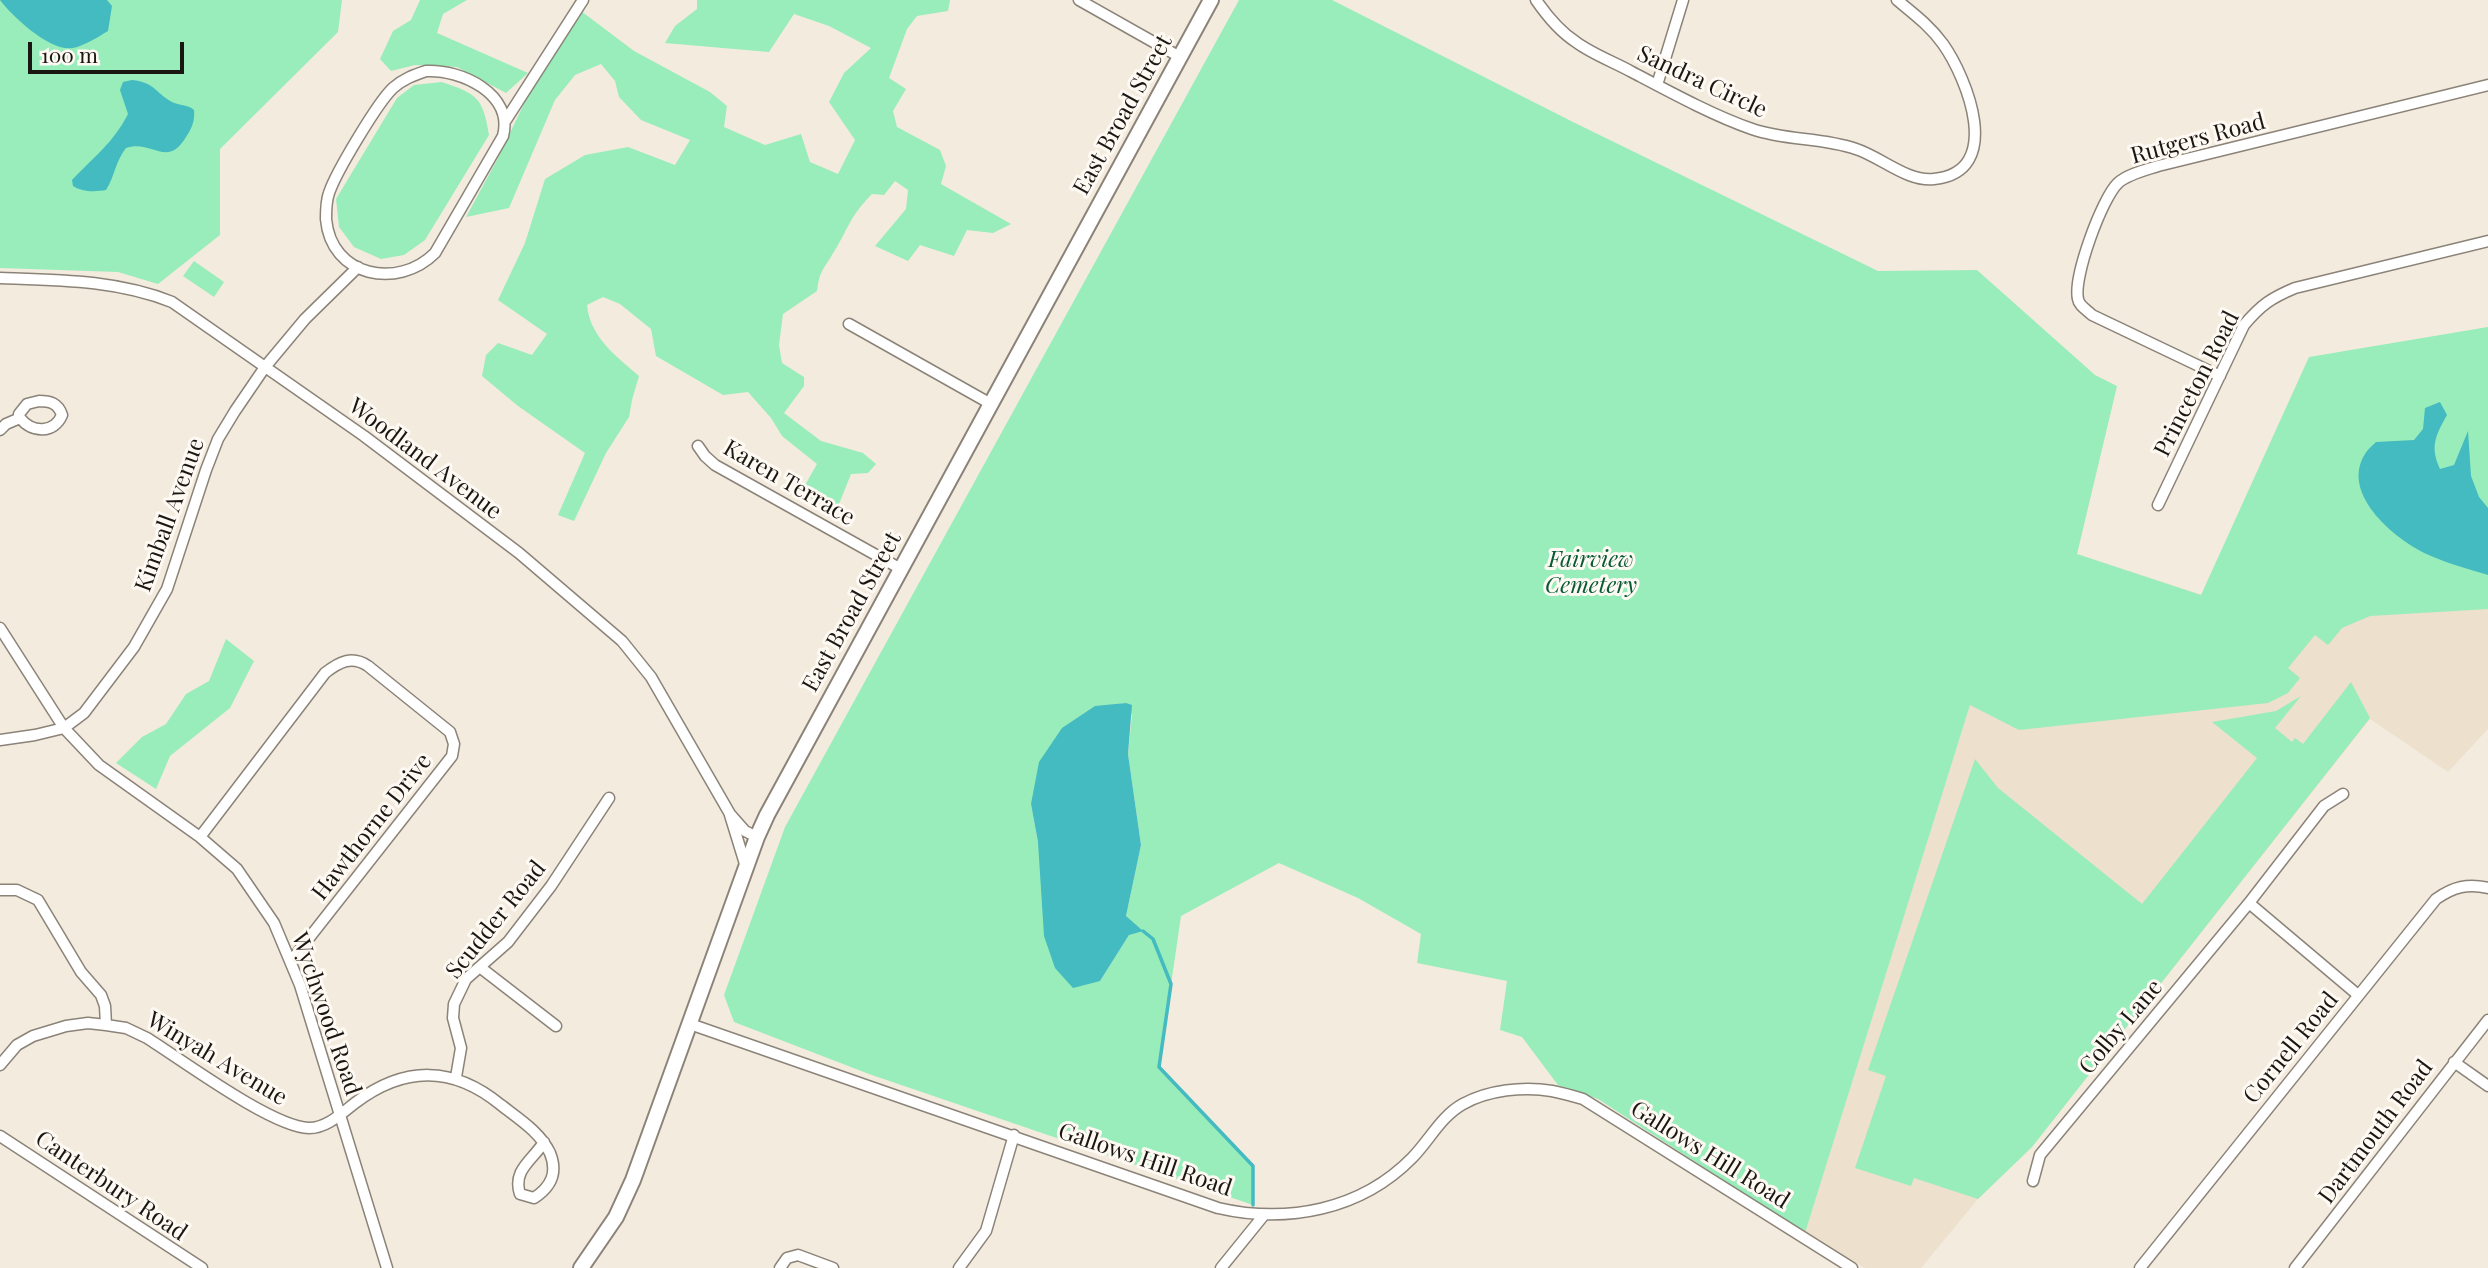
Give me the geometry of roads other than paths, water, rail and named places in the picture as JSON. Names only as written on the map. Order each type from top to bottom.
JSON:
[{"type":"street","points":[[506,120],[495,99],[460,74],[440,70],[426,71],[396,85],[382,101],[328,196],[326,222],[339,251],[358,267],[371,273],[390,275],[403,273],[426,262],[435,253],[498,144],[506,120],[583,0]]},
{"type":"street","points":[[1079,0],[1180,57]]},
{"type":"street","name":"East Broad Street","points":[[581,1268],[625,1199],[757,837],[1211,0]]},
{"type":"street","name":"Sandra Circle","points":[[1536,0],[1557,27],[1578,44],[1751,129],[1783,138],[1832,141],[1859,150],[1917,178],[1946,177],[1962,166],[1973,150],[1976,131],[1971,102],[1944,46],[1926,24],[1897,0]]},
{"type":"street","points":[[1657,85],[1683,0]]},
{"type":"street","points":[[2486,85],[2488,97]]},
{"type":"street","name":"Rutgers Road","points":[[2220,376],[2092,315],[2081,306],[2078,285],[2084,254],[2109,195],[2120,181],[2158,166],[2486,85]]},
{"type":"street","name":"Princeton Road","points":[[2158,505],[2244,325],[2260,306],[2295,288],[2488,241]]},
{"type":"street","name":"Kimball Avenue","points":[[0,740],[64,728],[84,713],[126,658],[167,589],[192,508],[218,439],[265,367],[305,319],[358,267]]},
{"type":"street","name":"Woodland Avenue","points":[[0,278],[76,281],[145,291],[172,302],[364,436],[519,553],[622,642],[657,688],[730,814],[745,831],[757,837]]},
{"type":"street","points":[[849,324],[991,404]]},
{"type":"street","points":[[0,430],[20,418]]},
{"type":"street","name":"Karen Terrace","points":[[698,446],[715,465],[901,569]]},
{"type":"street","name":"Wychwood Road","points":[[0,628],[53,715],[64,728],[99,765],[200,837],[237,869],[274,923],[291,961],[387,1268]]},
{"type":"street","name":"Hawthorne Drive","points":[[200,837],[325,673],[343,662],[360,661],[368,666],[450,732],[454,744],[452,756],[291,961]]},
{"type":"street","name":"Colby Lane","points":[[2033,1181],[2040,1155],[2249,904],[2325,806],[2343,794]]},
{"type":"street","name":"Scudder Road","points":[[456,1077],[461,1048],[453,1018],[454,1004],[466,979],[508,942],[551,886],[609,798]]},
{"type":"street","name":"Woodland Avenue","points":[[730,814],[746,868]]},
{"type":"street","name":"Cornell Road","points":[[2141,1266],[2436,899],[2456,888],[2488,888]]},
{"type":"street","points":[[0,890],[17,890],[38,900],[81,972],[101,995],[105,1006],[106,1025]]},
{"type":"street","points":[[2249,904],[2358,995]]},
{"type":"street","points":[[481,968],[556,1026]]},
{"type":"street","name":"Dartmouth Road","points":[[2295,1268],[2488,1020]]},
{"type":"street","name":"Winyah Avenue","points":[[0,1065],[17,1045],[33,1036],[66,1026],[88,1023],[127,1028],[272,1117],[288,1124],[309,1128],[322,1126],[386,1084],[412,1076],[433,1074],[456,1077]]},
{"type":"street","name":"Gallows Hill Road","points":[[690,1024],[1218,1208],[1264,1215],[1321,1209],[1360,1195],[1395,1173],[1412,1158],[1448,1116],[1471,1101],[1496,1092],[1552,1091],[1583,1099],[1852,1268]]},
{"type":"street","points":[[2454,1062],[2488,1086]]},
{"type":"street","points":[[456,1077],[493,1098],[544,1142],[554,1169],[552,1181],[546,1190],[534,1198],[520,1194],[516,1183],[521,1171],[544,1142]]},
{"type":"street","points":[[959,1268],[986,1230],[1014,1135]]},
{"type":"street","name":"Canterbury Road","points":[[0,1136],[202,1268]]},
{"type":"street","points":[[1221,1268],[1264,1215]]},
{"type":"street","points":[[780,1268],[787,1258],[798,1255],[833,1268]]},
{"type":"water","points":[[0,0],[107,0],[112,6],[108,31],[82,45],[64,48],[33,32]]},
{"type":"water","points":[[132,80],[146,83],[172,102],[194,110],[190,131],[172,151],[135,146],[126,148],[106,190],[89,191],[73,186],[72,180],[110,141],[128,114],[120,90],[123,82]]},
{"type":"water","points":[[2440,402],[2447,415],[2435,442],[2435,454],[2440,469],[2454,465],[2468,431],[2471,476],[2479,497],[2488,508],[2488,575],[2438,559],[2403,540],[2376,515],[2366,501],[2360,485],[2359,470],[2370,448],[2376,442],[2414,440],[2423,429],[2425,408]]},
{"type":"water","points":[[1126,703],[1132,705],[1128,754],[1141,845],[1126,916],[1143,931],[1129,935],[1100,981],[1073,988],[1055,968],[1044,936],[1038,842],[1031,804],[1039,762],[1062,728],[1095,706]]},
{"type":"waterway","points":[[1143,931],[1153,939],[1171,984],[1159,1067],[1253,1166],[1253,1205]]},
{"type":"park label","name":"Fairview Cemetery","points":[[1591,573]]}]
